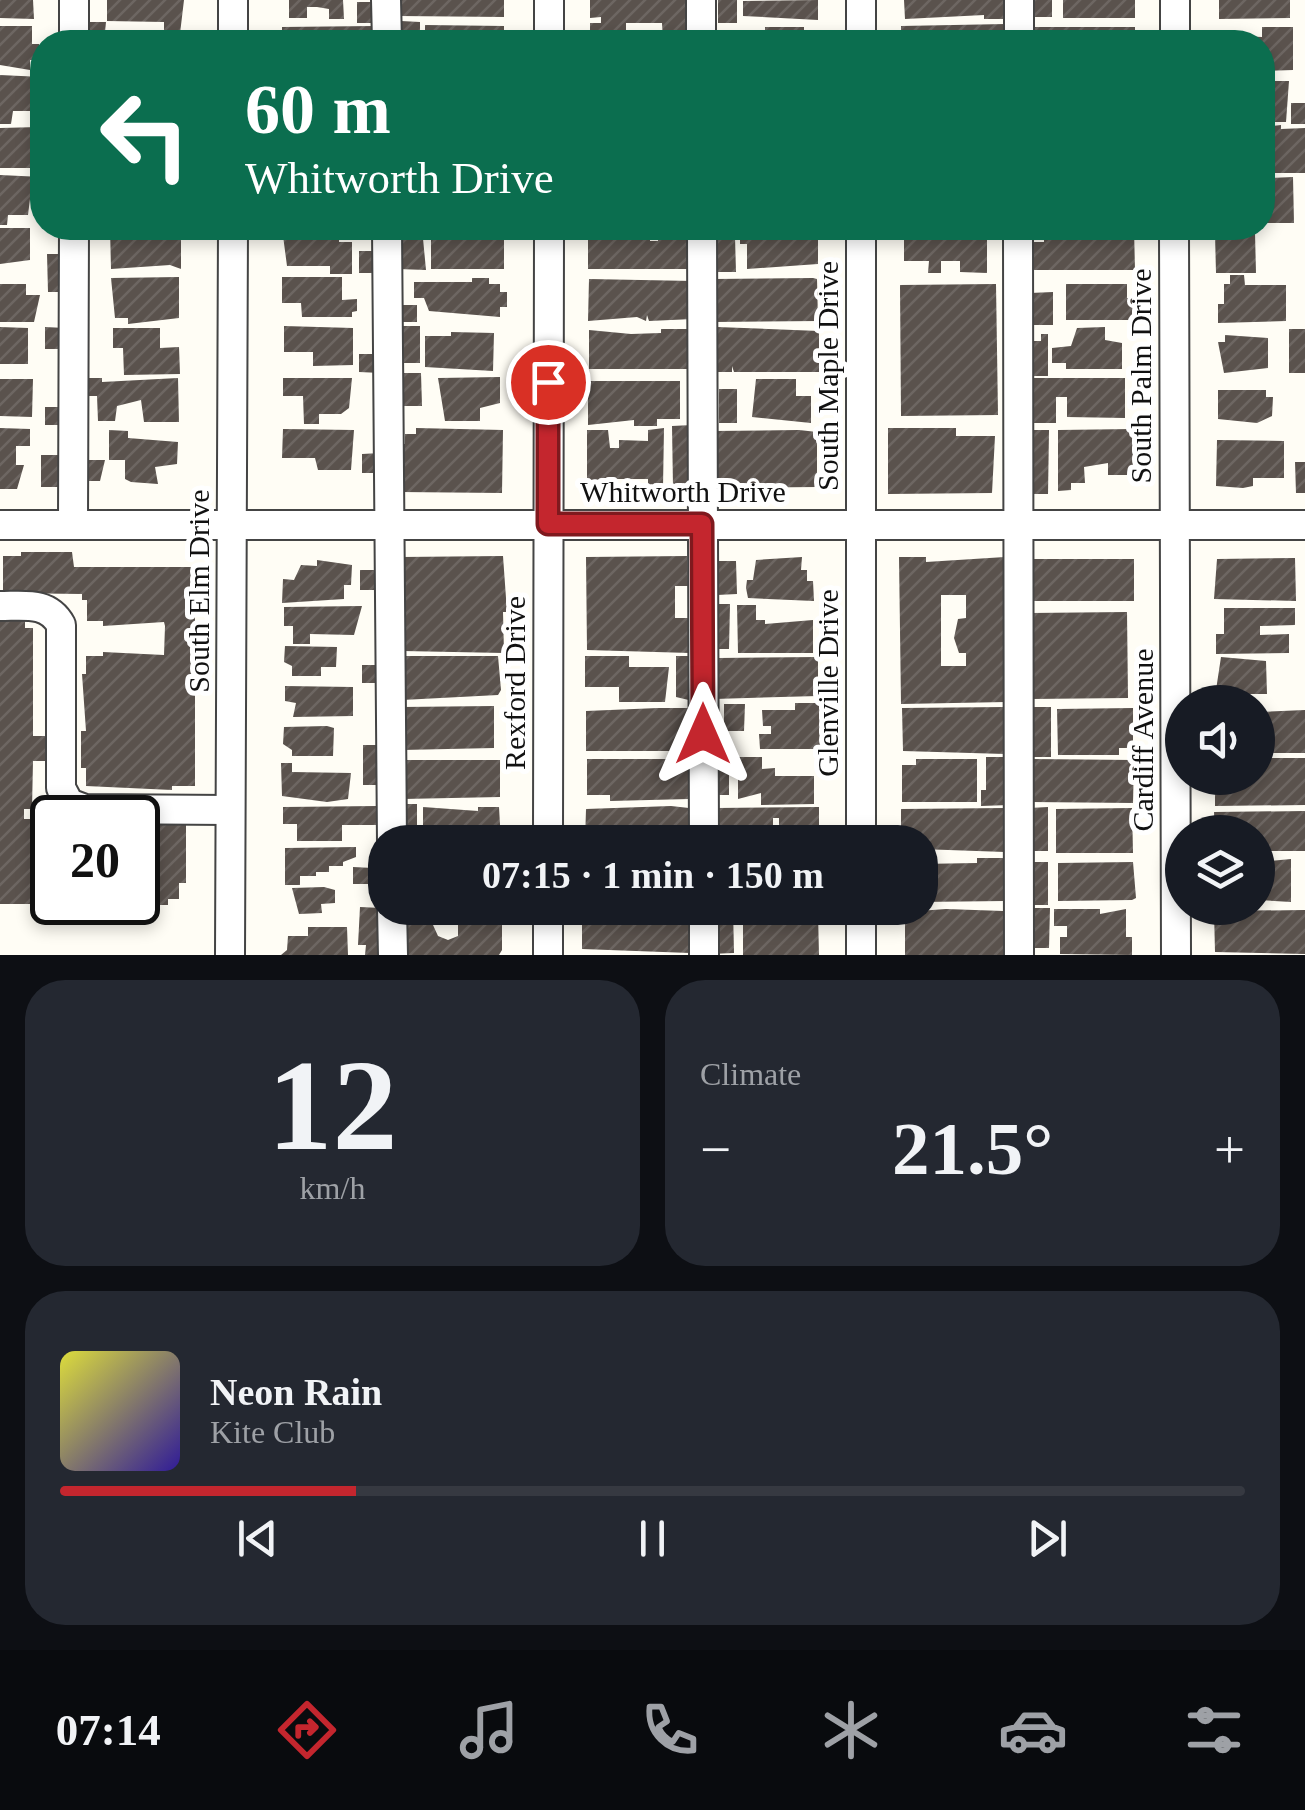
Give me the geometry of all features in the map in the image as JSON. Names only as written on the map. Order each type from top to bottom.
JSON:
[{"type":"street","points":[[74,0],[74,30]]},
{"type":"street","points":[[233,0],[233,30]]},
{"type":"street","points":[[386,0],[387,30]]},
{"type":"street","points":[[549,30],[550,0]]},
{"type":"street","points":[[701,0],[701,30]]},
{"type":"street","points":[[861,0],[861,30]]},
{"type":"street","points":[[1019,0],[1019,30]]},
{"type":"street","points":[[1175,0],[1175,30]]},
{"type":"street","points":[[73,524],[74,240]]},
{"type":"street","name":"South Elm Drive","points":[[230,955],[233,240]]},
{"type":"street","points":[[387,240],[392,825]]},
{"type":"street","name":"Rexford Drive","points":[[548,240],[548,825]]},
{"type":"street","points":[[702,240],[704,825]]},
{"type":"street","name":"South Maple Drive","points":[[861,240],[861,524]]},
{"type":"street","points":[[1018,240],[1019,955]]},
{"type":"street","name":"South Palm Drive","points":[[1173,524],[1174,240]]},
{"type":"street","name":"Glenville Drive","points":[[861,524],[861,825]]},
{"type":"street","name":"Cardiff Avenue","points":[[1173,524],[1176,955]]},
{"type":"street","name":"Whitworth Drive","points":[[0,525],[1305,524]]},
{"type":"street","points":[[0,606],[39,606],[55,614],[61,625],[61,788],[68,803],[85,809],[230,810]]},
{"type":"street","points":[[392,925],[393,955]]},
{"type":"street","points":[[548,925],[548,955]]},
{"type":"street","points":[[704,925],[704,955]]},
{"type":"street","points":[[861,925],[861,955]]},
{"type":"building","points":[[0,0],[33,0],[34,19],[0,18]]},
{"type":"building","points":[[107,0],[184,0],[180,30],[164,30],[164,22],[107,21]]},
{"type":"building","points":[[289,0],[343,0],[344,19],[329,19],[329,9],[317,7],[307,7],[307,18],[289,18]]},
{"type":"building","points":[[399,0],[504,0],[504,17],[399,16]]},
{"type":"building","points":[[590,0],[694,0],[695,30],[662,30],[662,23],[626,23],[626,30],[590,30],[590,23],[601,23],[601,17],[590,18]]},
{"type":"building","points":[[718,0],[737,0],[737,23],[718,23]]},
{"type":"building","points":[[818,0],[818,20],[743,16],[743,1]]},
{"type":"building","points":[[904,0],[1008,0],[1008,19],[984,19],[984,15],[905,19]]},
{"type":"building","points":[[1035,0],[1052,0],[1052,17],[1035,17]]},
{"type":"building","points":[[1063,0],[1135,0],[1135,18],[1063,18]]},
{"type":"building","points":[[1219,0],[1290,0],[1290,18],[1219,19]]},
{"type":"building","points":[[357,2],[373,2],[373,23],[357,23]]},
{"type":"building","points":[[401,21],[420,22],[420,30],[401,30]]},
{"type":"building","points":[[85,22],[106,22],[105,30],[84,30]]},
{"type":"building","points":[[1006,24],[1006,30],[901,30],[901,26]]},
{"type":"building","points":[[425,25],[504,26],[504,30],[425,30]]},
{"type":"building","points":[[0,26],[32,26],[30,70],[0,65]]},
{"type":"building","points":[[374,26],[374,30],[282,30]]},
{"type":"building","points":[[765,27],[804,27],[804,30]]},
{"type":"building","points":[[1030,27],[1135,27],[1135,30]]},
{"type":"building","points":[[1293,27],[1293,70],[1275,71],[1275,30],[1262,30]]},
{"type":"building","points":[[0,75],[30,76],[30,111],[13,111],[11,124],[0,124]]},
{"type":"building","points":[[1275,81],[1289,81],[1286,122],[1275,122]]},
{"type":"building","points":[[1291,103],[1305,103],[1305,124],[1291,124]]},
{"type":"building","points":[[1275,126],[1305,128],[1305,173],[1275,173]]},
{"type":"building","points":[[30,127],[30,168],[0,168],[0,128]]},
{"type":"building","points":[[0,175],[30,176],[28,215],[8,215],[7,225],[0,225]]},
{"type":"building","points":[[1293,177],[1294,223],[1275,223],[1275,178]]},
{"type":"building","points":[[0,228],[30,228],[30,260],[0,264]]},
{"type":"building","points":[[110,240],[181,240],[181,269],[170,265],[111,269]]},
{"type":"building","points":[[284,240],[352,242],[352,274],[330,274],[330,266],[287,266]]},
{"type":"building","points":[[398,240],[423,240],[426,270],[398,269]]},
{"type":"building","points":[[431,240],[504,240],[504,269],[431,269]]},
{"type":"building","points":[[588,240],[693,241],[693,269],[588,269]]},
{"type":"building","points":[[716,240],[735,240],[736,272],[716,272]]},
{"type":"building","points":[[740,240],[818,240],[818,264],[747,269],[747,244],[740,244]]},
{"type":"building","points":[[904,240],[987,240],[987,273],[960,272],[960,261],[941,261],[941,273],[928,273],[929,261],[904,261]]},
{"type":"building","points":[[1134,240],[1135,270],[1034,270],[1033,242]]},
{"type":"building","points":[[1215,240],[1255,240],[1256,273],[1216,273]]},
{"type":"building","points":[[359,251],[377,251],[377,273],[359,273]]},
{"type":"building","points":[[47,254],[65,254],[66,292],[48,292]]},
{"type":"building","points":[[1230,275],[1244,275],[1245,285],[1286,285],[1286,321],[1218,323],[1218,304],[1224,304],[1224,284],[1230,284]]},
{"type":"building","points":[[179,277],[179,318],[128,324],[128,318],[115,318],[111,278]]},
{"type":"building","points":[[282,277],[342,277],[342,300],[357,299],[357,311],[352,312],[352,317],[302,317],[301,303],[282,303]]},
{"type":"building","points":[[472,278],[489,278],[489,284],[500,284],[500,292],[507,292],[507,307],[500,307],[500,317],[429,311],[424,298],[414,298],[414,282],[472,282]]},
{"type":"building","points":[[589,279],[693,281],[693,319],[649,321],[647,315],[646,321],[637,317],[588,321]]},
{"type":"building","points":[[714,279],[817,279],[818,321],[714,322]]},
{"type":"building","points":[[0,284],[26,284],[26,295],[40,295],[34,322],[0,322]]},
{"type":"building","points":[[996,284],[998,415],[901,416],[900,285]]},
{"type":"building","points":[[1066,284],[1127,284],[1127,298],[1133,298],[1133,320],[1066,320]]},
{"type":"building","points":[[1053,292],[1053,325],[1033,325],[1030,293]]},
{"type":"building","points":[[399,305],[417,305],[417,322],[399,322]]},
{"type":"building","points":[[284,326],[353,328],[353,365],[313,366],[313,352],[284,352]]},
{"type":"building","points":[[402,326],[420,326],[420,363],[402,363]]},
{"type":"building","points":[[0,327],[28,328],[28,364],[0,364]]},
{"type":"building","points":[[45,327],[65,328],[65,349],[45,349]]},
{"type":"building","points":[[717,327],[819,331],[819,372],[734,372],[732,366],[732,372],[717,372]]},
{"type":"building","points":[[1105,327],[1105,340],[1122,343],[1122,369],[1066,369],[1066,363],[1052,363],[1052,348],[1071,346],[1077,328]]},
{"type":"building","points":[[113,328],[160,328],[160,348],[179,347],[180,374],[124,375],[123,348],[113,348]]},
{"type":"building","points":[[661,329],[693,329],[693,369],[589,369],[589,330],[631,334],[661,333]]},
{"type":"building","points":[[1289,329],[1305,329],[1305,373],[1289,373]]},
{"type":"building","points":[[451,332],[494,333],[493,371],[425,367],[425,336],[451,336]]},
{"type":"building","points":[[1041,334],[1048,334],[1048,376],[1030,376],[1030,341],[1041,341]]},
{"type":"building","points":[[1225,335],[1268,338],[1268,368],[1224,373],[1218,342],[1225,342]]},
{"type":"building","points":[[359,354],[381,354],[381,373],[359,372]]},
{"type":"building","points":[[401,373],[421,373],[422,406],[401,406]]},
{"type":"building","points":[[500,377],[500,403],[480,408],[480,421],[445,421],[438,378]]},
{"type":"building","points":[[84,378],[102,378],[102,382],[178,378],[179,422],[144,422],[141,400],[117,406],[115,421],[98,421],[97,396],[84,396]]},
{"type":"building","points":[[283,378],[352,378],[349,408],[341,414],[319,414],[319,424],[304,424],[303,396],[283,396]]},
{"type":"building","points":[[1026,378],[1125,378],[1125,418],[1067,417],[1067,397],[1056,397],[1056,423],[1027,423]]},
{"type":"building","points":[[0,379],[33,379],[32,417],[0,416]]},
{"type":"building","points":[[756,379],[796,379],[796,396],[811,396],[811,423],[752,417]]},
{"type":"building","points":[[588,381],[680,381],[680,419],[657,419],[657,426],[634,426],[634,420],[588,425]]},
{"type":"building","points":[[719,389],[737,389],[737,423],[719,423]]},
{"type":"building","points":[[1218,390],[1266,390],[1266,397],[1273,397],[1272,416],[1257,423],[1218,419]]},
{"type":"building","points":[[45,407],[64,407],[64,425],[45,425]]},
{"type":"building","points":[[692,425],[691,486],[673,487],[672,426]]},
{"type":"building","points":[[0,428],[30,429],[30,446],[16,446],[16,465],[24,465],[17,489],[0,489]]},
{"type":"building","points":[[416,428],[503,430],[502,493],[400,492],[398,444],[405,444],[405,434],[416,434]]},
{"type":"building","points":[[664,428],[663,487],[648,487],[648,479],[612,479],[612,488],[587,488],[587,430],[608,430],[610,448],[619,448],[619,440],[648,441],[648,430]]},
{"type":"building","points":[[888,428],[956,428],[956,436],[995,436],[992,493],[888,494]]},
{"type":"building","points":[[283,429],[354,430],[351,470],[318,470],[315,458],[282,458]]},
{"type":"building","points":[[1133,429],[1133,475],[1108,475],[1108,463],[1084,467],[1085,483],[1071,483],[1071,490],[1058,491],[1058,430]]},
{"type":"building","points":[[109,430],[128,431],[128,438],[178,442],[177,464],[155,467],[158,484],[125,479],[125,460],[109,460]]},
{"type":"building","points":[[1026,430],[1049,430],[1048,494],[1026,494]]},
{"type":"building","points":[[714,431],[817,432],[817,487],[715,488]]},
{"type":"building","points":[[1217,440],[1284,441],[1284,478],[1253,478],[1253,486],[1243,488],[1216,486]]},
{"type":"building","points":[[380,453],[380,473],[362,473],[362,454]]},
{"type":"building","points":[[41,455],[61,455],[61,487],[41,487]]},
{"type":"building","points":[[81,460],[105,460],[100,481],[82,481]]},
{"type":"building","points":[[1295,462],[1305,462],[1305,493],[1296,493]]},
{"type":"building","points":[[21,552],[72,552],[74,567],[195,567],[195,786],[172,786],[172,790],[86,786],[86,768],[81,768],[81,731],[86,731],[82,674],[86,674],[86,656],[103,656],[103,652],[164,655],[164,622],[103,626],[103,621],[87,621],[87,600],[82,600],[82,594],[3,593],[3,556],[21,556]]},
{"type":"building","points":[[503,556],[507,612],[503,612],[504,653],[403,651],[401,557]]},
{"type":"building","points":[[687,556],[688,586],[675,586],[675,618],[690,618],[690,653],[587,650],[586,557]]},
{"type":"building","points":[[802,557],[801,570],[807,570],[807,581],[813,581],[814,601],[748,598],[747,580],[753,580],[756,560]]},
{"type":"building","points":[[899,557],[926,557],[926,562],[1005,557],[1006,702],[901,704]],"holes":[[[941,595],[966,595],[966,618],[958,619],[954,638],[959,653],[966,653],[966,666],[941,666]]]},
{"type":"building","points":[[1295,558],[1296,601],[1214,599],[1217,559]]},
{"type":"building","points":[[1032,559],[1134,559],[1134,601],[1032,601]]},
{"type":"building","points":[[317,560],[352,565],[351,585],[344,585],[344,599],[282,603],[283,579],[294,580],[301,565],[317,566]]},
{"type":"building","points":[[716,561],[736,561],[737,594],[717,595]]},
{"type":"building","points":[[360,570],[379,570],[379,590],[360,590]]},
{"type":"building","points":[[710,604],[730,604],[729,649],[710,649]]},
{"type":"building","points":[[737,605],[756,605],[756,620],[765,620],[765,624],[813,620],[813,653],[738,653]]},
{"type":"building","points":[[362,606],[354,635],[310,634],[310,644],[293,644],[293,626],[284,626],[284,607]]},
{"type":"building","points":[[1224,608],[1295,608],[1295,625],[1260,626],[1260,635],[1289,634],[1289,653],[1216,654],[1216,634],[1224,634]]},
{"type":"building","points":[[1127,612],[1128,698],[1031,699],[1030,613]]},
{"type":"building","points":[[0,619],[25,619],[25,628],[33,628],[33,736],[54,736],[54,761],[33,761],[30,809],[24,809],[24,819],[30,819],[30,904],[0,904]]},
{"type":"building","points":[[285,646],[337,647],[336,667],[321,667],[321,676],[292,676],[292,666],[284,662]]},
{"type":"building","points":[[403,656],[498,656],[501,690],[498,695],[402,700]]},
{"type":"building","points":[[585,656],[629,656],[629,667],[669,667],[665,702],[619,702],[619,687],[585,687]]},
{"type":"building","points":[[676,656],[694,656],[693,701],[676,697]]},
{"type":"building","points":[[818,657],[818,696],[714,699],[718,658]]},
{"type":"building","points":[[1221,657],[1266,661],[1267,685],[1217,685]]},
{"type":"building","points":[[362,665],[381,665],[381,683],[362,683]]},
{"type":"building","points":[[285,686],[353,687],[353,716],[293,717],[296,703],[285,701]]},
{"type":"building","points":[[795,703],[824,703],[824,749],[760,749],[759,734],[771,734],[771,726],[763,726],[762,710],[795,710]]},
{"type":"building","points":[[724,704],[745,704],[744,731],[724,731]]},
{"type":"building","points":[[494,706],[494,748],[402,750],[401,707]]},
{"type":"building","points":[[1005,707],[1005,754],[903,751],[902,708]]},
{"type":"building","points":[[1026,707],[1051,707],[1051,757],[1026,757]]},
{"type":"building","points":[[691,708],[689,751],[586,751],[586,711]]},
{"type":"building","points":[[1133,708],[1133,748],[1119,748],[1119,755],[1058,755],[1057,709]]},
{"type":"building","points":[[1305,710],[1305,753],[1275,753],[1275,711]]},
{"type":"building","points":[[284,727],[334,728],[333,756],[292,756],[292,750],[283,744]]},
{"type":"building","points":[[363,745],[381,745],[381,785],[363,785]]},
{"type":"building","points":[[729,757],[729,795],[710,795],[709,758]]},
{"type":"building","points":[[738,757],[762,757],[762,769],[775,768],[775,776],[814,776],[814,804],[761,805],[761,793],[738,799]]},
{"type":"building","points":[[986,757],[1008,757],[1009,805],[981,806],[981,790],[986,790]]},
{"type":"building","points":[[1275,758],[1305,758],[1305,805],[1215,806],[1215,795],[1275,795]]},
{"type":"building","points":[[587,759],[689,759],[689,799],[610,801],[610,795],[587,795]]},
{"type":"building","points":[[916,759],[977,759],[977,802],[902,802],[902,765],[916,765]]},
{"type":"building","points":[[1031,759],[1134,760],[1133,803],[1031,802]]},
{"type":"building","points":[[402,760],[500,760],[500,797],[403,799]]},
{"type":"building","points":[[281,763],[292,763],[292,772],[351,773],[348,799],[327,802],[282,796]]},
{"type":"building","points":[[400,804],[417,804],[417,825],[400,825]]},
{"type":"building","points":[[378,806],[378,825],[342,825],[342,841],[297,841],[297,824],[283,824],[283,807]]},
{"type":"building","points":[[423,807],[478,811],[478,807],[499,807],[500,825],[423,825]]},
{"type":"building","points":[[819,807],[819,825],[779,825],[779,818],[773,818],[773,825],[716,825],[716,808]]},
{"type":"building","points":[[1048,807],[1048,851],[1030,851],[1029,808]]},
{"type":"building","points":[[689,808],[690,825],[586,825],[586,809]]},
{"type":"building","points":[[1005,808],[1005,852],[938,850],[938,825],[901,825],[901,809]]},
{"type":"building","points":[[1132,808],[1133,853],[1056,853],[1056,809]]},
{"type":"building","points":[[1305,811],[1305,851],[1275,851],[1275,815],[1214,812]]},
{"type":"building","points":[[160,820],[186,820],[186,883],[179,883],[179,899],[168,899],[168,905],[160,905]]},
{"type":"building","points":[[356,847],[356,857],[343,862],[343,866],[329,866],[329,872],[316,872],[316,876],[300,876],[300,885],[285,885],[285,848]]},
{"type":"building","points":[[977,858],[1003,858],[1004,901],[938,902],[938,864],[977,863]]},
{"type":"building","points":[[1291,859],[1291,902],[1275,901],[1275,860]]},
{"type":"building","points":[[1029,862],[1048,862],[1048,905],[1029,905]]},
{"type":"building","points":[[1133,862],[1136,898],[1058,901],[1058,863]]},
{"type":"building","points":[[353,867],[368,868],[368,884],[353,884]]},
{"type":"building","points":[[292,888],[335,890],[335,903],[321,904],[322,913],[299,914]]},
{"type":"building","points":[[360,907],[368,907],[368,925],[381,925],[380,955],[365,955],[366,945],[358,945]]},
{"type":"building","points":[[1029,908],[1050,908],[1049,948],[1029,948]]},
{"type":"building","points":[[1054,909],[1100,909],[1100,914],[1126,909],[1126,937],[1132,937],[1132,955],[1060,954],[1060,937],[1067,937],[1067,926],[1054,926]]},
{"type":"building","points":[[938,910],[1003,911],[1006,955],[905,955],[905,925],[938,925]]},
{"type":"building","points":[[1275,910],[1305,910],[1305,954],[1215,952],[1214,925],[1275,925]]},
{"type":"building","points":[[399,925],[433,925],[438,936],[448,940],[458,936],[458,925],[502,925],[499,955],[399,955]]},
{"type":"building","points":[[582,925],[688,925],[690,953],[582,949]]},
{"type":"building","points":[[709,925],[733,925],[734,953],[709,954]]},
{"type":"building","points":[[743,925],[818,925],[819,955],[743,955]]},
{"type":"building","points":[[308,927],[347,927],[348,955],[281,955],[287,950],[288,936],[308,936]]},
{"type":"route","points":[[548,382],[548,524],[702,524],[703,734]]}]
